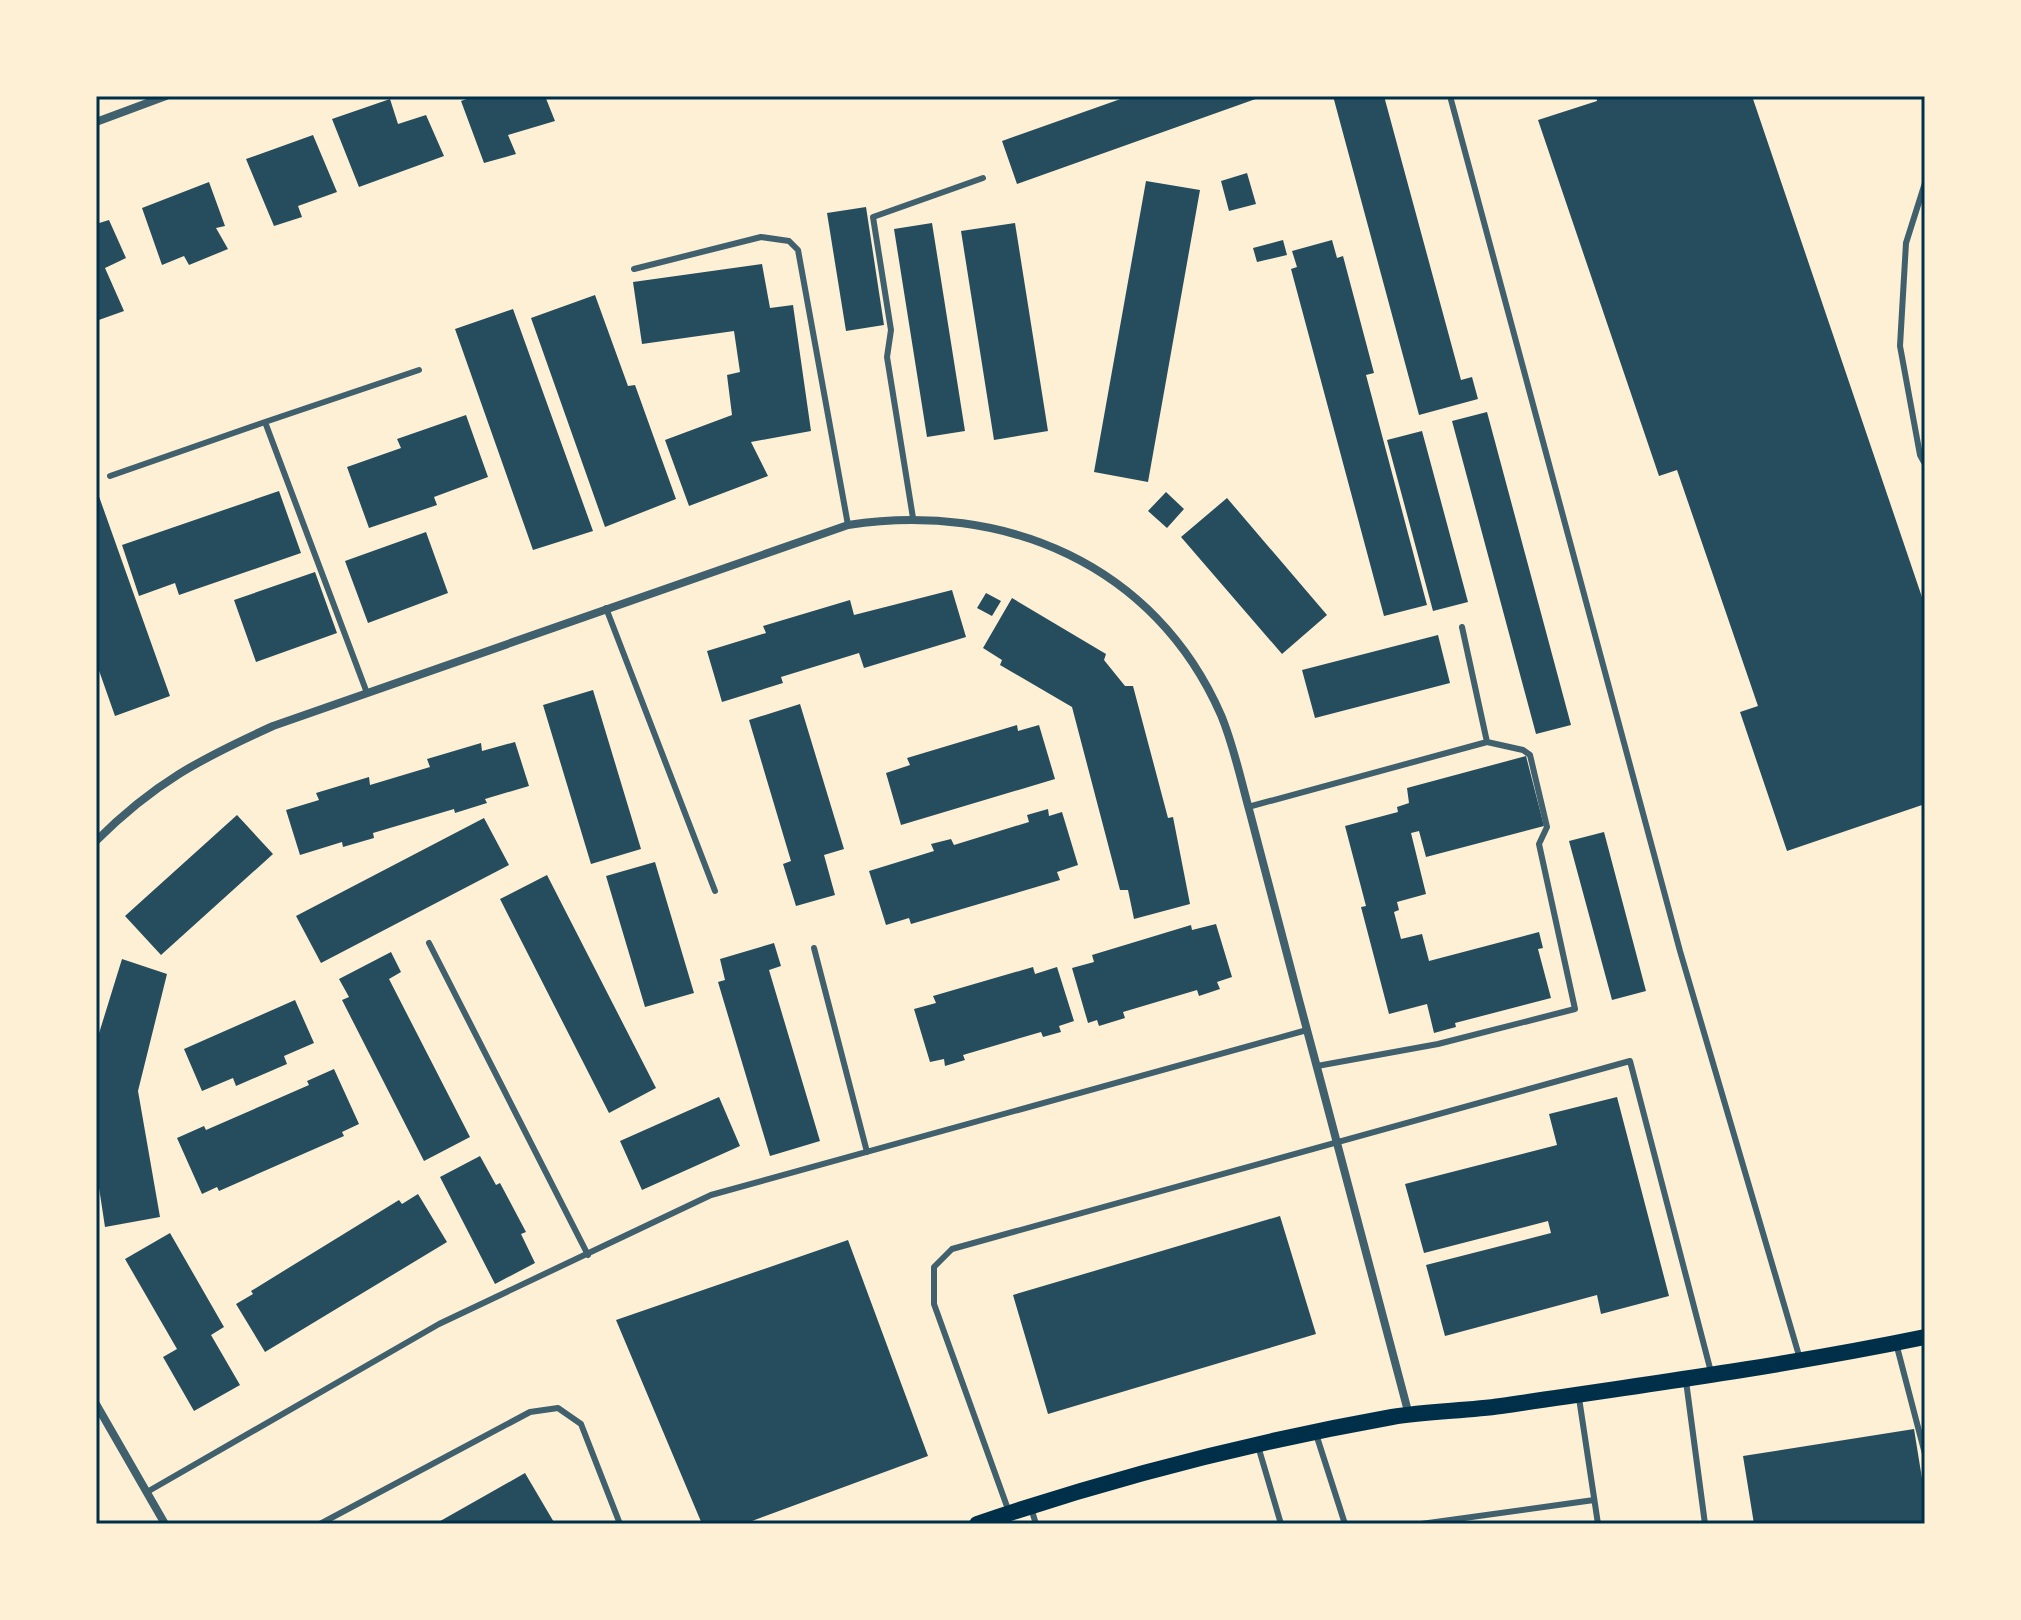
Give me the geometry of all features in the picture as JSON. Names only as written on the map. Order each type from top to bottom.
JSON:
[{"type":"main road","points":[[977,1524],[1173,1464],[1409,1415],[1801,1363],[1925,1337]]},
{"type":"street","points":[[96,122],[166,96]]},
{"type":"street","points":[[96,841],[158,785],[198,760],[273,726],[848,525],[913,518],[977,523],[1018,534],[1083,563],[1130,595],[1188,657],[1214,702],[1231,742],[1409,1415]]},
{"type":"street","points":[[96,1404],[165,1524]]},
{"type":"lane","points":[[1450,96],[1680,951],[1801,1363]]},
{"type":"lane","points":[[913,518],[887,357],[891,330],[873,217],[983,178]]},
{"type":"lane","points":[[1925,183],[1906,243],[1900,346],[1920,455],[1925,464]]},
{"type":"lane","points":[[634,269],[761,237],[789,241],[798,250],[848,525]]},
{"type":"lane","points":[[110,476],[419,370]]},
{"type":"lane","points":[[265,422],[367,693]]},
{"type":"lane","points":[[606,608],[715,891]]},
{"type":"lane","points":[[1462,627],[1487,742]]},
{"type":"lane","points":[[1248,807],[1487,742],[1523,750],[1530,755],[1547,827],[1539,844],[1575,1009],[1438,1044],[1317,1066]]},
{"type":"lane","points":[[429,943],[588,1255]]},
{"type":"lane","points":[[814,948],[867,1152]]},
{"type":"lane","points":[[147,1492],[439,1324],[711,1195],[1307,1030]]},
{"type":"lane","points":[[1009,1513],[934,1304],[934,1267],[952,1249],[1630,1061],[1711,1376]]},
{"type":"lane","points":[[1896,1343],[1925,1454]]},
{"type":"lane","points":[[1686,1379],[1705,1524]]},
{"type":"lane","points":[[1578,1395],[1598,1524]]},
{"type":"lane","points":[[320,1524],[530,1412],[558,1408],[581,1424],[620,1524]]},
{"type":"lane","points":[[1316,1434],[1345,1524]]},
{"type":"lane","points":[[1258,1446],[1281,1524]]},
{"type":"lane","points":[[1421,1524],[1594,1500]]},
{"type":"lane","points":[[1030,1506],[1036,1524]]},
{"type":"building","points":[[475,96],[545,96],[555,121],[508,135],[516,154],[484,163],[461,101]]},
{"type":"building","points":[[1129,96],[1264,96],[1017,184],[1002,141]]},
{"type":"building","points":[[1333,96],[1384,96],[1461,380],[1472,377],[1478,399],[1419,415]]},
{"type":"building","points":[[1596,96],[1752,96],[1925,606],[1925,804],[1787,851],[1740,712],[1758,706],[1677,470],[1659,476],[1538,120],[1597,101]]},
{"type":"building","points":[[390,99],[398,124],[426,115],[444,156],[359,187],[332,119]]},
{"type":"building","points":[[313,135],[337,192],[298,206],[302,217],[274,226],[246,159]]},
{"type":"building","points":[[1247,173],[1256,204],[1229,211],[1221,181]]},
{"type":"building","points":[[1146,181],[1200,190],[1148,482],[1094,472]]},
{"type":"building","points":[[209,182],[225,226],[216,228],[228,249],[189,265],[184,256],[162,265],[142,208]]},
{"type":"building","points":[[866,207],[884,325],[846,331],[827,213]]},
{"type":"building","points":[[109,220],[126,258],[105,268],[124,311],[96,321],[96,224]]},
{"type":"building","points":[[932,223],[965,431],[927,437],[894,229]]},
{"type":"building","points":[[1015,223],[1048,431],[994,440],[961,231]]},
{"type":"building","points":[[1283,240],[1287,255],[1257,262],[1253,248]]},
{"type":"building","points":[[1332,240],[1337,258],[1343,256],[1374,373],[1366,375],[1427,605],[1384,616],[1291,269],[1297,267],[1292,251]]},
{"type":"building","points":[[762,264],[770,308],[793,305],[811,431],[751,442],[768,476],[689,506],[665,440],[732,415],[727,375],[740,372],[734,331],[642,344],[633,282]]},
{"type":"building","points":[[595,295],[628,386],[635,385],[676,499],[605,527],[531,318]]},
{"type":"building","points":[[513,309],[593,531],[533,550],[455,329]]},
{"type":"building","points":[[1487,412],[1571,725],[1536,734],[1452,421]]},
{"type":"building","points":[[466,415],[488,477],[434,497],[437,505],[369,528],[347,467],[401,448],[397,439]]},
{"type":"building","points":[[1422,431],[1468,602],[1433,611],[1387,440]]},
{"type":"building","points":[[96,488],[170,696],[115,716],[96,662]]},
{"type":"building","points":[[279,491],[301,553],[179,595],[175,583],[139,596],[122,545]]},
{"type":"building","points":[[1166,492],[1184,509],[1167,528],[1148,511]]},
{"type":"building","points":[[1227,498],[1327,615],[1282,654],[1181,537]]},
{"type":"building","points":[[426,532],[448,593],[368,623],[345,561]]},
{"type":"building","points":[[315,572],[337,633],[256,662],[234,600]]},
{"type":"building","points":[[952,590],[966,637],[864,668],[859,653],[781,677],[783,683],[722,702],[707,651],[766,633],[763,626],[850,600],[854,615]]},
{"type":"building","points":[[986,593],[1001,601],[992,616],[977,608]]},
{"type":"building","points":[[1012,598],[1106,654],[1104,660],[1125,686],[1133,686],[1168,818],[1173,817],[1190,904],[1134,919],[1128,890],[1120,890],[1072,707],[1000,665],[1002,660],[983,648]]},
{"type":"building","points":[[1438,635],[1450,683],[1315,718],[1302,670]]},
{"type":"building","points":[[593,690],[641,849],[591,864],[543,705]]},
{"type":"building","points":[[800,704],[844,849],[824,855],[835,895],[796,906],[783,864],[791,861],[749,720]]},
{"type":"building","points":[[1017,725],[1018,731],[1039,725],[1055,779],[901,825],[886,773],[910,765],[907,758]]},
{"type":"building","points":[[515,742],[529,786],[485,799],[487,803],[455,813],[454,809],[373,833],[374,838],[343,847],[342,842],[300,855],[286,810],[319,800],[316,793],[369,777],[370,785],[430,767],[427,759],[481,743],[482,751]]},
{"type":"building","points":[[1526,756],[1544,826],[1426,857],[1419,831],[1411,833],[1426,894],[1397,902],[1399,910],[1394,912],[1401,939],[1422,934],[1429,961],[1539,932],[1543,948],[1538,949],[1551,998],[1455,1023],[1456,1027],[1434,1033],[1427,1004],[1389,1014],[1361,907],[1366,906],[1345,826],[1398,812],[1397,807],[1409,803],[1407,788]]},
{"type":"building","points":[[1048,809],[1049,816],[1062,812],[1078,865],[1057,872],[1060,880],[911,924],[909,918],[886,925],[869,871],[934,851],[931,844],[951,839],[954,845],[1029,822],[1027,815]]},
{"type":"building","points":[[237,815],[273,854],[161,955],[125,916]]},
{"type":"building","points":[[484,818],[509,865],[321,963],[296,916]]},
{"type":"building","points":[[1604,832],[1646,991],[1612,1000],[1569,841]]},
{"type":"building","points":[[655,862],[694,993],[645,1007],[606,876]]},
{"type":"building","points":[[547,875],[656,1088],[609,1113],[500,899]]},
{"type":"building","points":[[1216,924],[1232,977],[1217,982],[1220,989],[1199,996],[1197,990],[1123,1012],[1125,1018],[1099,1026],[1097,1020],[1088,1023],[1072,968],[1094,962],[1092,955],[1191,925],[1192,930]]},
{"type":"building","points":[[774,943],[781,966],[769,970],[820,1141],[770,1156],[718,982],[725,980],[720,959]]},
{"type":"building","points":[[391,952],[401,972],[389,979],[470,1137],[424,1161],[342,1000],[349,997],[339,979]]},
{"type":"building","points":[[122,959],[167,974],[138,1091],[160,1217],[105,1227],[96,1168],[96,1043]]},
{"type":"building","points":[[1033,967],[1035,974],[1057,967],[1074,1021],[1059,1026],[1061,1032],[1043,1037],[1041,1032],[963,1055],[965,1060],[945,1066],[944,1059],[930,1062],[914,1009],[936,1003],[933,996]]},
{"type":"building","points":[[295,1000],[314,1043],[284,1056],[287,1064],[236,1086],[233,1078],[202,1091],[184,1049]]},
{"type":"building","points":[[334,1069],[359,1124],[342,1132],[344,1136],[219,1191],[217,1187],[202,1194],[177,1138],[204,1126],[206,1130],[309,1085],[307,1081]]},
{"type":"building","points":[[719,1097],[740,1146],[642,1190],[620,1141]]},
{"type":"building","points":[[1617,1097],[1669,1296],[1601,1314],[1597,1295],[1445,1336],[1426,1265],[1551,1233],[1548,1221],[1424,1253],[1405,1184],[1557,1145],[1549,1114]]},
{"type":"building","points":[[480,1156],[496,1185],[500,1183],[526,1232],[521,1234],[535,1263],[495,1284],[440,1177]]},
{"type":"building","points":[[418,1194],[447,1242],[265,1352],[236,1304],[253,1294],[251,1291],[399,1200],[402,1204]]},
{"type":"building","points":[[1280,1216],[1316,1334],[1048,1414],[1013,1295]]},
{"type":"building","points":[[170,1233],[224,1327],[211,1335],[240,1385],[194,1411],[163,1357],[177,1349],[125,1259]]},
{"type":"building","points":[[848,1240],[928,1456],[744,1524],[702,1524],[616,1320]]},
{"type":"building","points":[[1914,1429],[1925,1497],[1925,1524],[1754,1524],[1743,1456]]},
{"type":"building","points":[[525,1473],[555,1524],[435,1524]]}]
